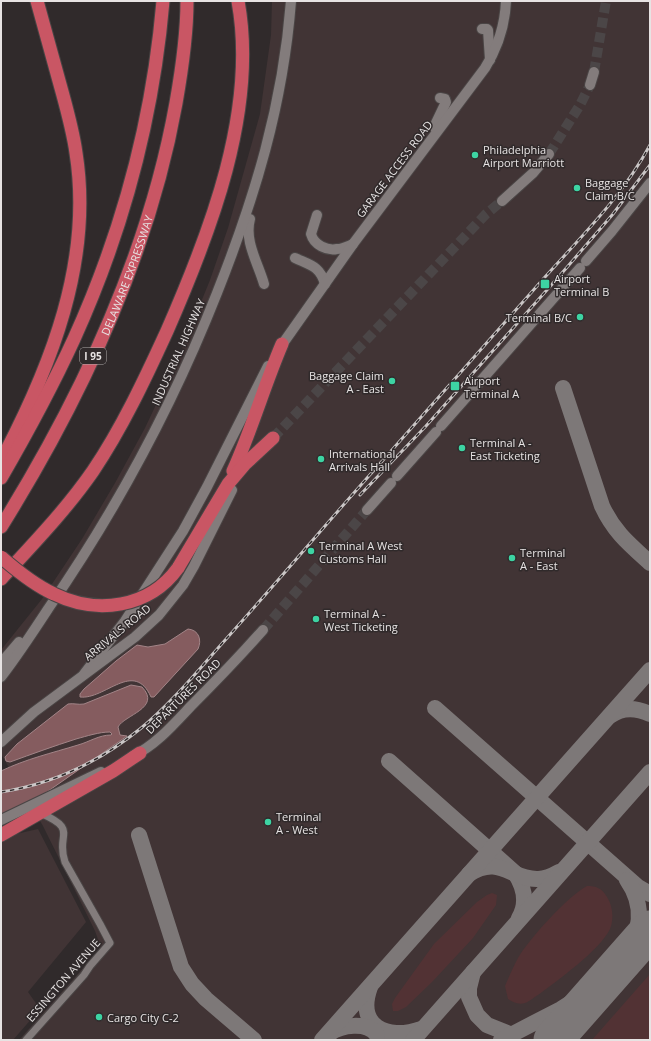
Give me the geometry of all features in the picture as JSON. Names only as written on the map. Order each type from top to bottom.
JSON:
[{"type":"highway","points":[[1,461],[36,387],[60,324],[72,279],[78,239],[80,187],[75,143],[37,1]]},
{"type":"highway","name":"I 95","points":[[1,478],[36,416],[71,346],[91,300],[110,250],[133,176],[147,114],[163,1]]},
{"type":"highway","name":"DELAWARE EXPRESSWAY","points":[[1,527],[36,468],[73,400],[103,335],[129,270],[148,216],[165,155],[178,93],[187,30],[187,1]]},
{"type":"highway","points":[[187,30],[193,1]]},
{"type":"highway","points":[[1,579],[61,512],[93,471],[114,436],[140,387],[178,306],[214,209],[230,150],[237,117],[242,85],[243,60],[238,1]]},
{"type":"highway","points":[[1,557],[27,578],[53,594],[76,602],[98,606],[126,604],[145,597],[162,586],[178,568],[224,490],[246,443],[268,378],[282,344]]},
{"type":"highway","points":[[224,490],[244,464],[273,438]]},
{"type":"highway","points":[[1,835],[113,771],[140,753]]},
{"type":"street","name":"INDUSTRIAL HIGHWAY","points":[[1,677],[88,551],[115,505],[168,407],[209,314],[254,191],[279,94],[287,47],[292,1]]},
{"type":"street","name":"GARAGE ACCESS ROAD","points":[[84,674],[123,625],[175,544],[267,368],[282,344],[353,244],[482,73],[495,50],[501,33],[506,1]]},
{"type":"street","points":[[482,29],[488,30],[490,60]]},
{"type":"street","points":[[590,84],[594,72]]},
{"type":"street","points":[[436,132],[436,123],[446,102],[445,99],[440,98]]},
{"type":"street","points":[[502,201],[533,173],[549,154]]},
{"type":"street","points":[[367,510],[622,219],[650,183]]},
{"type":"street","points":[[254,191],[248,233],[264,284]]},
{"type":"street","points":[[317,214],[311,234],[316,243],[322,247],[335,250],[353,244]]},
{"type":"street","points":[[295,258],[318,270],[322,274],[325,284]]},
{"type":"street","name":"ARRIVALS ROAD","points":[[1,742],[34,712],[134,636],[163,610],[194,566],[231,490],[273,438]]},
{"type":"street","points":[[1,663],[53,602]]},
{"type":"street","name":"DEPARTURES ROAD","points":[[1,820],[140,753],[178,720],[232,665],[263,630]]},
{"type":"street","name":"ESSINGTON AVENUE","points":[[26,1040],[84,975],[110,943],[65,862],[62,852],[65,836],[63,827],[56,820],[40,813]]},
{"type":"shaded area","points":[[272,1],[650,1],[650,1040],[19,1040],[101,948],[95,931],[43,826],[1,754],[1,650],[42,599],[82,539],[145,428],[179,356],[210,280],[228,228],[260,114],[271,35]]},
{"type":"shaded area","points":[[188,629],[195,631],[199,636],[200,642],[198,649],[154,697],[151,697],[144,686],[136,681],[128,681],[90,696],[80,697],[80,694],[84,689],[137,645],[148,647],[165,644]]},
{"type":"shaded area","points":[[131,685],[142,687],[147,694],[148,700],[145,706],[118,727],[120,735],[127,736],[44,794],[1,815],[1,771],[29,760],[82,744],[98,737],[112,734],[110,732],[106,732],[89,735],[10,762],[6,761],[5,757],[17,744],[68,704],[84,704]]},
{"type":"shaded area","points":[[38,829],[86,922],[28,992],[40,1009],[13,1040],[1,1040],[1,843],[16,834]]},
{"type":"shaded area","points":[[587,886],[593,886],[601,890],[611,904],[612,921],[610,929],[605,937],[577,965],[530,1001],[520,1004],[508,999],[505,986],[516,961],[523,950],[560,908]]},
{"type":"shaded area","points":[[492,893],[497,895],[496,905],[473,938],[432,982],[406,1007],[398,1011],[393,1011],[392,1004],[395,998],[434,944],[477,902]]},
{"type":"shaded area","points":[[650,974],[650,1040],[592,1040]]},
{"type":"taxiway","points":[[563,388],[602,506],[617,530],[650,563]]},
{"type":"taxiway","points":[[322,1040],[650,670]]},
{"type":"taxiway","points":[[435,708],[638,887],[650,894]]},
{"type":"taxiway","points":[[610,716],[625,709],[635,709],[650,714]]},
{"type":"taxiway","points":[[389,761],[515,873],[521,884],[524,895],[522,912],[519,918]]},
{"type":"taxiway","points":[[413,1040],[650,772]]},
{"type":"taxiway","points":[[139,835],[181,967],[192,984],[206,999],[254,1040]]},
{"type":"taxiway","points":[[469,874],[489,866],[505,869],[520,876],[538,879],[549,877],[559,872]]},
{"type":"taxiway","points":[[625,959],[634,939],[639,920],[637,900],[627,880]]},
{"type":"taxiway","points":[[473,972],[469,988],[469,997],[477,1015],[487,1025],[512,1035]]},
{"type":"taxiway","points":[[501,1040],[561,1009],[605,981]]},
{"type":"taxiway","points":[[370,987],[367,1000],[367,1012],[371,1021],[377,1027],[396,1033],[421,1029]]},
{"type":"taxiway","points":[[329,1034],[340,1028],[361,1026],[373,1031],[377,1035]]},
{"type":"runway","points":[[553,1040],[650,930]]},
{"type":"tunnel","points":[[594,72],[606,1]]},
{"type":"tunnel","points":[[549,154],[580,105],[590,85]]},
{"type":"tunnel","points":[[273,438],[486,214],[502,201]]},
{"type":"tunnel","points":[[263,630],[367,510]]},
{"type":"railway","points":[[1,792],[39,783],[75,770],[108,752],[152,719],[196,674],[364,481],[602,214],[628,181],[650,145]]},
{"type":"railway","points":[[360,495],[426,426],[562,273],[613,214],[650,165]]},
{"type":"place","name":"Philadelphia Airport Marriott","points":[[475,155]]},
{"type":"place","name":"Baggage Claim B/C","points":[[577,188]]},
{"type":"place","name":"Airport Terminal B","points":[[545,284]]},
{"type":"place","name":"Terminal B/C","points":[[580,317]]},
{"type":"place","name":"Baggage Claim A - East","points":[[392,381]]},
{"type":"place","name":"Airport Terminal A","points":[[455,386]]},
{"type":"place","name":"Terminal A - East Ticketing","points":[[462,448]]},
{"type":"place","name":"International Arrivals Hall","points":[[321,459]]},
{"type":"place","name":"Terminal A West Customs Hall","points":[[311,551]]},
{"type":"place","name":"Terminal A - East","points":[[512,558]]},
{"type":"place","name":"Terminal A - West Ticketing","points":[[316,619]]},
{"type":"place","name":"Terminal A - West","points":[[268,822]]},
{"type":"place","name":"Cargo City C-2","points":[[99,1017]]}]
